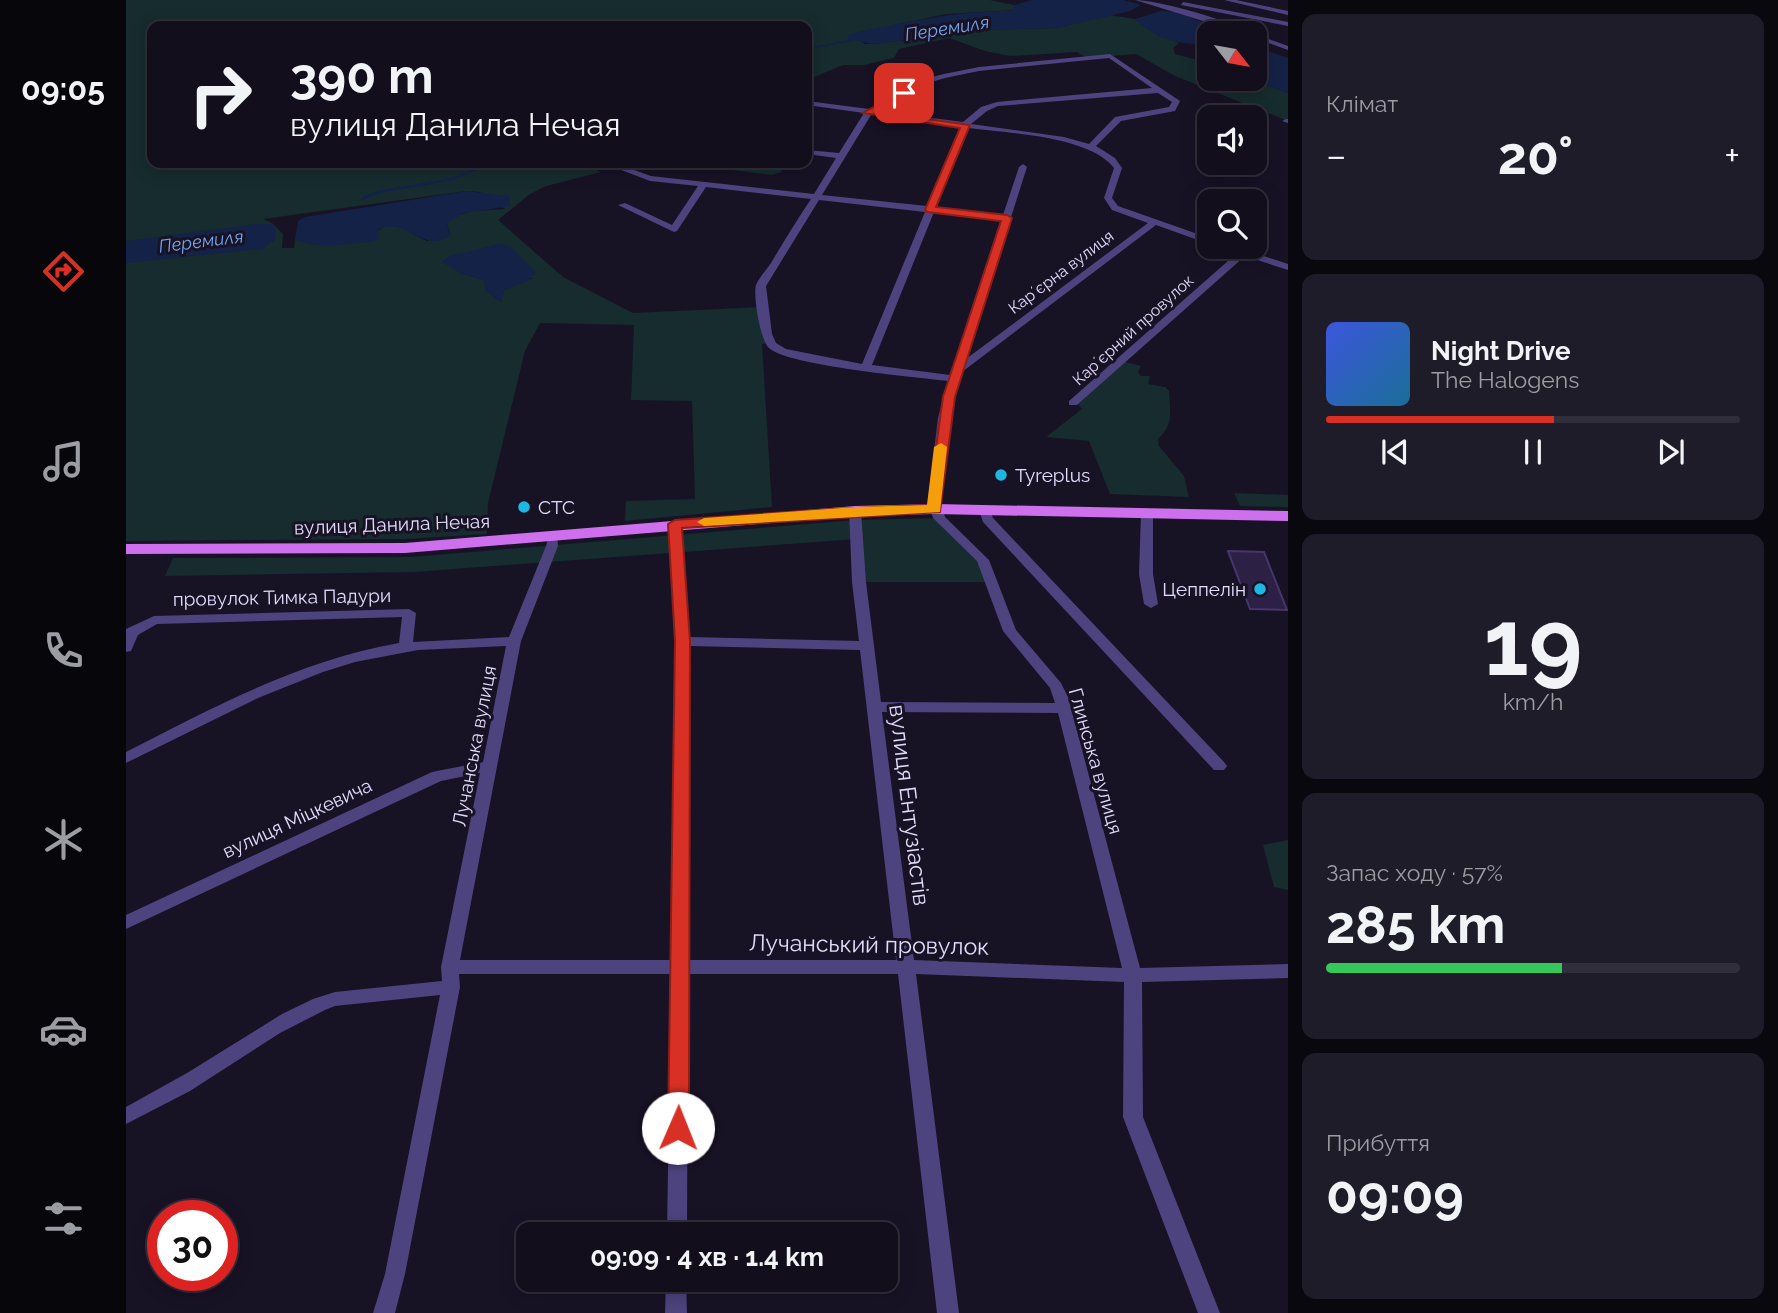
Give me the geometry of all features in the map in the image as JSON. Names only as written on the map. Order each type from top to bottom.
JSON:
[{"type":"main road","name":"вулиця Данила Нечая","points":[[126,549],[405,548],[855,511],[935,509],[1288,516]]},
{"type":"street","points":[[1138,0],[1212,21]]},
{"type":"street","points":[[1227,0],[1288,13]]},
{"type":"street","points":[[1181,3],[1288,24]]},
{"type":"street","points":[[1267,40],[1288,48]]},
{"type":"street","points":[[955,375],[866,366],[797,356],[778,350],[771,343],[761,286],[868,113],[922,82],[979,69],[1110,56],[1176,101],[1175,107],[1118,119],[1091,146]]},
{"type":"street","points":[[866,366],[965,125],[984,109],[997,104],[1161,90]]},
{"type":"street","points":[[812,104],[1043,135],[1091,146],[1108,156],[1118,168],[1108,198],[1112,205],[1120,211],[1197,237]]},
{"type":"street","points":[[812,153],[841,156]]},
{"type":"street","points":[[935,509],[944,418],[955,375],[1023,167]]},
{"type":"street","points":[[620,169],[650,178],[1007,218]]},
{"type":"street","points":[[622,205],[674,229],[704,184]]},
{"type":"street","name":"Карʼєрна вулиця","points":[[955,375],[1153,223]]},
{"type":"street","name":"Карʼєрний провулок","points":[[1073,403],[1236,259]]},
{"type":"street","points":[[1265,259],[1288,267]]},
{"type":"street","name":"Глинська вулиця","points":[[935,509],[939,518],[983,560],[1010,631],[1056,686],[1064,708],[1133,975],[1133,1117],[1209,1313]]},
{"type":"street","points":[[985,510],[987,519],[1219,766]]},
{"type":"street","name":"вулиця Ентузіастів","points":[[855,511],[859,582],[948,1313]]},
{"type":"street","points":[[1147,513],[1145,538],[1150,604]]},
{"type":"street","points":[[675,524],[682,641],[677,1222]]},
{"type":"street","name":"Лучанська вулиця","points":[[384,1313],[395,1274],[514,641],[552,546],[553,537]]},
{"type":"street","name":"провулок Тимка Падури","points":[[129,633],[154,620],[409,613],[407,647]]},
{"type":"street","points":[[126,649],[129,633]]},
{"type":"street","points":[[126,758],[257,692],[298,675],[358,657],[407,647],[514,641]]},
{"type":"street","points":[[682,641],[867,646]]},
{"type":"street","points":[[875,707],[1064,708]]},
{"type":"street","name":"вулиця Міцкевича","points":[[126,922],[437,776],[489,766]]},
{"type":"street","name":"Лучанський провулок","points":[[126,1116],[180,1087],[282,1023],[320,1004],[451,977],[681,968],[907,967],[1133,975],[1288,971]]},
{"type":"street","points":[[676,1292],[676,1313]]},
{"type":"green space","points":[[126,0],[990,0],[1014,5],[1015,10],[946,14],[852,34],[865,44],[873,44],[965,33],[970,30],[1057,28],[1110,15],[1135,19],[1158,35],[1179,43],[1173,48],[1175,54],[1197,60],[1197,85],[1136,54],[1087,58],[1077,52],[1010,56],[985,51],[949,38],[899,49],[894,58],[864,65],[843,65],[812,78],[812,21],[147,21],[147,168],[591,168],[601,172],[546,186],[530,194],[498,220],[563,277],[633,313],[763,307],[771,343],[762,344],[772,507],[625,521],[626,501],[695,499],[692,401],[631,400],[634,325],[540,323],[525,351],[488,503],[487,534],[405,539],[126,541]],"holes":[[[467,191],[480,192],[505,209],[473,211],[456,216],[447,223],[450,234],[427,241],[395,225],[389,225],[377,233],[347,242],[326,245],[295,239],[294,248],[282,248],[283,234],[272,223],[263,219]],[[460,273],[533,278],[504,290],[501,302],[486,291],[484,280]]]},
{"type":"green space","points":[[1267,85],[1288,93],[1288,121],[1267,113],[1267,105],[1248,105],[1213,91],[1267,91]]},
{"type":"green space","points":[[716,168],[779,168],[782,172],[772,175]]},
{"type":"green space","points":[[1125,362],[1141,366],[1138,372],[1141,376],[1150,376],[1148,384],[1165,387],[1169,391],[1169,423],[1158,439],[1159,446],[1184,476],[1189,497],[1110,494],[1089,441],[1046,437],[1082,409],[1078,404]]},
{"type":"green space","points":[[1234,493],[1288,495],[1288,507],[1240,506]]},
{"type":"green space","points":[[939,518],[977,554],[991,582],[859,582],[857,539],[414,572],[165,576],[173,558],[411,557],[856,520]]},
{"type":"green space","points":[[1288,840],[1288,890],[1274,887],[1263,845]]},
{"type":"water","points":[[1032,0],[1123,0],[1141,5],[1130,11],[1057,28],[970,30],[965,33],[873,44],[847,39],[849,35],[857,32],[934,17],[1012,11],[1014,5]]},
{"type":"water","points":[[1161,11],[1175,12],[1200,21],[1197,21],[1197,44],[1169,40],[1135,19]]},
{"type":"water","points":[[1267,51],[1288,58],[1288,93],[1267,85]]},
{"type":"water","points":[[467,191],[508,196],[511,206],[464,213],[447,223],[450,236],[440,240],[423,239],[389,227],[379,229],[378,239],[374,241],[345,245],[314,244],[295,239],[298,221],[305,217]]},
{"type":"water","points":[[272,224],[276,228],[275,240],[262,249],[126,263],[126,241]]},
{"type":"water","points":[[499,244],[510,246],[536,272],[528,281],[504,290],[501,302],[486,291],[484,280],[460,273],[442,262],[449,256]]},
{"type":"building","name":"Цеппелін","points":[[1228,551],[1264,552],[1287,610],[1250,609]]},
{"type":"waterway","name":"Перемиля","points":[[812,48],[853,40]]},
{"type":"waterway","name":"Перемиля","points":[[362,199],[378,192],[453,179],[478,168]]},
{"type":"slow traffic","points":[[704,522],[855,511],[935,509],[941,447]]},
{"type":"place","name":"Tyreplus","points":[[1001,475]]},
{"type":"place","name":"СТС","points":[[524,507]]},
{"type":"place","name":"Цеппелін","points":[[1260,589]]},
{"type":"route","points":[[678,1128],[682,641],[675,524],[855,511],[935,509],[944,418],[949,397],[1007,218],[930,210],[965,125],[868,113],[904,93]]}]
